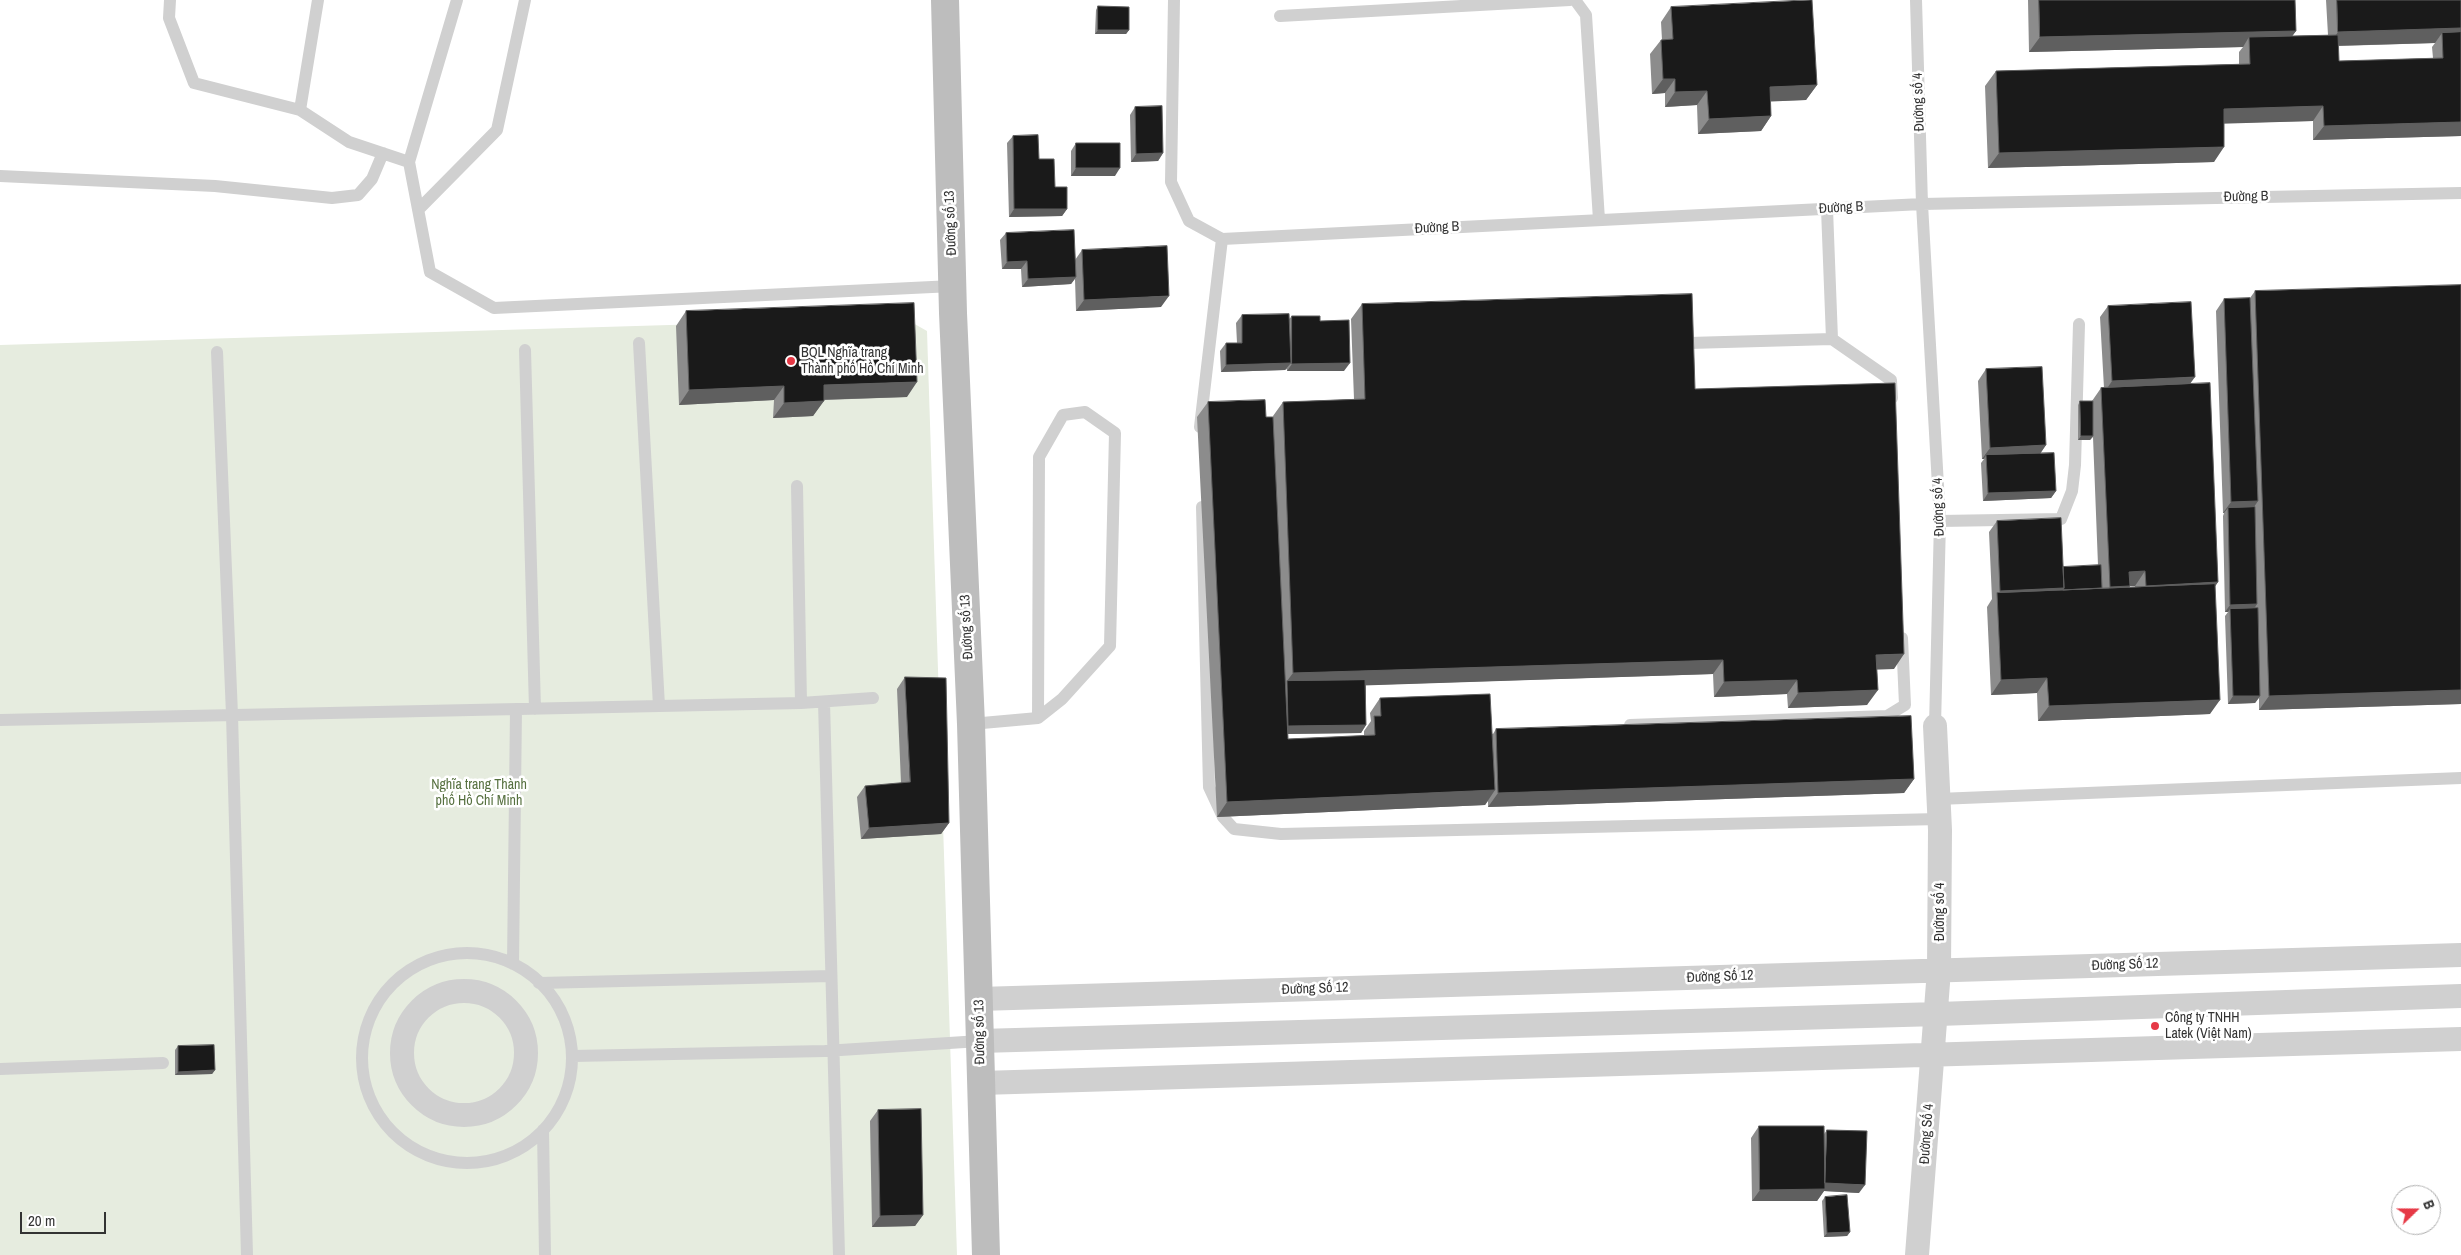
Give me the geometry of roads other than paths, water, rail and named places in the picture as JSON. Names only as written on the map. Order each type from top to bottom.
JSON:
[{"type":"street","name":"Đường số 13","points":[[945,0],[952,286],[971,724],[986,1255]]},
{"type":"street","name":"Đường số 4","points":[[1935,726],[1939,809],[1938,1014]]},
{"type":"street","name":"Đường Số 12","points":[[979,999],[2461,955]]},
{"type":"street","points":[[467,990],[488,995],[506,1007],[519,1024],[526,1042],[526,1056],[520,1081],[509,1097],[493,1109],[474,1115],[454,1115],[436,1109],[420,1097],[408,1081],[402,1060],[403,1039],[412,1019],[426,1003],[445,993],[467,990]]},
{"type":"street","points":[[980,1041],[1938,1014],[2461,996]]},
{"type":"street","name":"Đường Số 4","points":[[1917,1255],[1929,1116],[1932,1055],[1938,1014]]},
{"type":"street","points":[[981,1083],[2461,1040]]},
{"type":"lane","points":[[170,0],[169,18],[194,83],[300,110],[349,142],[409,162]]},
{"type":"lane","points":[[300,110],[318,0]]},
{"type":"lane","points":[[457,0],[409,162],[430,272],[494,308],[952,286]]},
{"type":"lane","points":[[418,210],[497,130],[525,0]]},
{"type":"lane","points":[[1174,0],[1171,182],[1189,222],[1222,239],[1200,424],[1200,444]]},
{"type":"lane","points":[[1280,16],[1570,0]]},
{"type":"lane","points":[[1575,0],[1586,16],[1599,220]]},
{"type":"lane","name":"Đường số 4","points":[[1916,0],[1922,204],[1940,521],[1935,726]]},
{"type":"lane","points":[[0,176],[215,186],[332,198],[358,194],[372,179],[383,153]]},
{"type":"lane","name":"Đường B","points":[[1222,239],[1922,204],[2461,193]]},
{"type":"lane","points":[[1827,209],[1832,339]]},
{"type":"lane","points":[[1940,521],[2061,518],[2072,491],[2075,465],[2079,324]]},
{"type":"lane","points":[[1689,343],[1832,339],[1891,380],[1892,409]]},
{"type":"lane","points":[[640,343],[658,706]]},
{"type":"lane","points":[[525,350],[535,709]]},
{"type":"lane","points":[[217,352],[232,716],[247,1255]]},
{"type":"lane","points":[[971,724],[1038,718],[1062,699],[1110,646],[1115,433],[1085,412],[1063,414],[1039,457],[1038,718]]},
{"type":"lane","points":[[797,486],[801,703]]},
{"type":"lane","points":[[1202,493],[1209,787],[1223,817],[1234,829],[1281,834],[1939,809],[2461,778]]},
{"type":"lane","points":[[1618,726],[1887,716],[1905,705],[1902,626]]},
{"type":"lane","points":[[0,720],[801,703],[873,698]]},
{"type":"lane","points":[[824,702],[839,1255]]},
{"type":"lane","points":[[513,964],[516,709]]},
{"type":"lane","points":[[458,952],[492,955],[523,969],[539,983],[548,991],[565,1020],[573,1056],[568,1088],[552,1121],[526,1146],[494,1161],[458,1164],[423,1155],[393,1134],[372,1105],[362,1070],[364,1034],[376,1003],[398,977],[426,960],[458,952]]},
{"type":"lane","points":[[539,983],[831,976]]},
{"type":"lane","points":[[573,1056],[833,1050],[980,1041]]},
{"type":"lane","points":[[0,1069],[163,1063]]},
{"type":"lane","points":[[543,1130],[545,1255]]},
{"type":"place","name":"BQL Nghĩa trang Thành phố Hồ Chí Minh","points":[[791,361]]},
{"type":"place","name":"Công ty TNHH Latek (Việt Nam)","points":[[2155,1026]]},
{"type":"park label","name":"Nghĩa trang Thành phố Hồ Chí Minh","points":[[479,794]]}]
